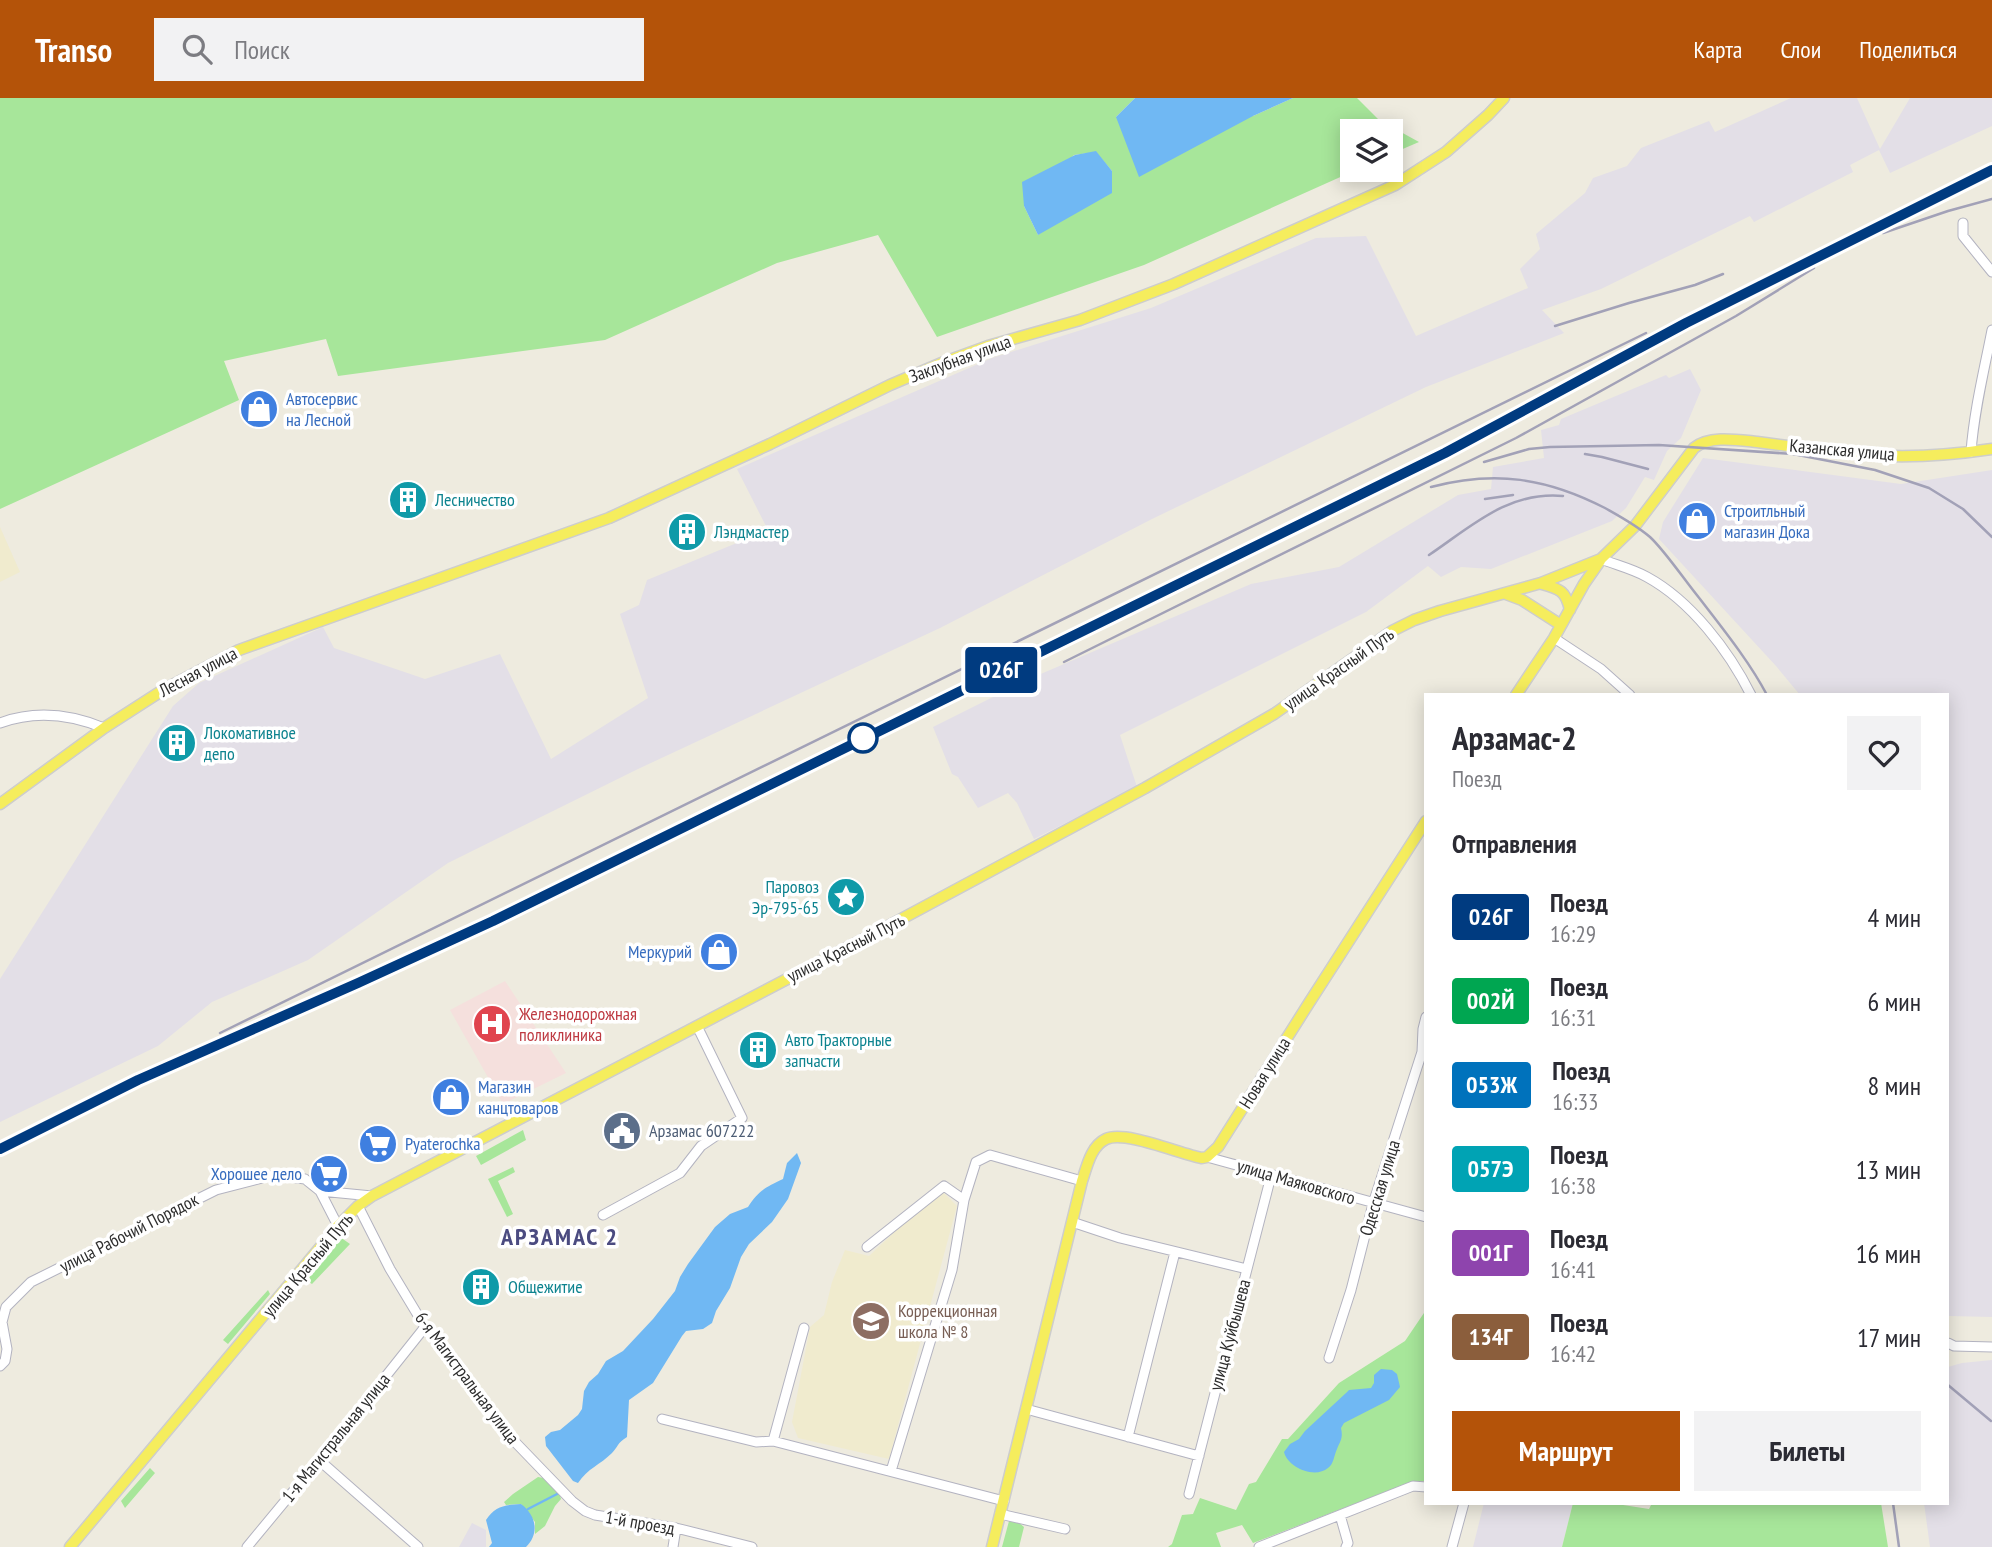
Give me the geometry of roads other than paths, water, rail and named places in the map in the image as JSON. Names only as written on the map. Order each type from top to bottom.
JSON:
[{"type":"main road","name":"Заклубная улица","points":[[399,592],[609,518],[944,362],[988,346],[1080,320],[1174,284],[1395,185],[1446,152],[1504,98]]},
{"type":"main road","name":"Казанская улица","points":[[1694,448],[1702,442],[1726,440],[1871,455],[1910,456],[1992,449]]},
{"type":"main road","name":"улица Красный Путь","points":[[70,1547],[338,1226],[372,1196],[954,891],[1222,745],[1275,714],[1392,631],[1440,611],[1571,573],[1601,559],[1635,526],[1694,448]]},
{"type":"main road","points":[[1517,693],[1601,559]]},
{"type":"main road","points":[[1541,583],[1563,592],[1568,599],[1570,610]]},
{"type":"main road","name":"Лесная улица","points":[[0,804],[104,728],[171,685],[239,650],[399,592]]},
{"type":"main road","points":[[1505,594],[1522,600],[1561,625]]},
{"type":"main road","name":"Новая улица","points":[[1207,1157],[1218,1147],[1424,824]]},
{"type":"main road","points":[[992,1547],[1082,1181],[1094,1150],[1106,1139],[1121,1136],[1189,1155],[1207,1157]]},
{"type":"street","points":[[1963,223],[1963,236],[1992,272]]},
{"type":"street","points":[[1971,452],[1972,429],[1992,330]]},
{"type":"street","points":[[1601,559],[1647,577],[1671,594],[1721,645],[1750,693]]},
{"type":"street","points":[[1554,638],[1601,669],[1628,693]]},
{"type":"street","points":[[0,723],[18,717],[55,715],[104,728]]},
{"type":"street","name":"Одесская улица","points":[[1329,1359],[1351,1290],[1373,1204],[1424,1052],[1424,1025]]},
{"type":"street","points":[[603,1215],[680,1173],[701,1146],[741,1118],[696,1026]]},
{"type":"street","points":[[891,1471],[952,1270],[964,1200],[975,1161],[990,1155],[1082,1181]]},
{"type":"street","name":"улица Маяковского","points":[[1207,1157],[1424,1217]]},
{"type":"street","name":"улица Рабочий Порядок","points":[[0,1366],[5,1361],[7,1349],[2,1322],[6,1307],[31,1282],[216,1190],[274,1175],[305,1179],[320,1191],[372,1196]]},
{"type":"street","name":"улица Куйбышева","points":[[1189,1494],[1272,1176]]},
{"type":"street","points":[[867,1247],[944,1186],[964,1200]]},
{"type":"street","points":[[320,1191],[338,1226]]},
{"type":"street","name":"6-я Магистральная улица","points":[[358,1206],[390,1269],[425,1327],[516,1443],[572,1501]]},
{"type":"street","points":[[1072,1222],[1120,1238],[1247,1269]]},
{"type":"street","points":[[1128,1437],[1175,1252]]},
{"type":"street","name":"1-я Магистральная улица","points":[[247,1547],[425,1327]]},
{"type":"street","points":[[774,1441],[804,1328]]},
{"type":"street","points":[[1949,1344],[1992,1347]]},
{"type":"street","points":[[1026,1409],[1199,1456]]},
{"type":"street","points":[[662,1419],[756,1442],[774,1441],[1004,1501]]},
{"type":"street","points":[[319,1460],[418,1547]]},
{"type":"street","points":[[1259,1547],[1413,1486],[1424,1487]]},
{"type":"street","name":"1-й проезд","points":[[572,1501],[595,1515],[676,1528],[752,1547]]},
{"type":"street","points":[[1452,1547],[1463,1505]]},
{"type":"street","points":[[1000,1514],[1065,1529]]},
{"type":"street","points":[[1340,1515],[1348,1543],[1346,1547]]},
{"type":"street","points":[[673,1547],[676,1528]]},
{"type":"water","points":[[1135,98],[1293,98],[1253,116],[1139,177],[1116,117]]},
{"type":"water","points":[[1096,151],[1112,171],[1112,193],[1038,235],[1024,206],[1022,182],[1075,155]]},
{"type":"water","points":[[797,1153],[801,1163],[788,1199],[741,1257],[730,1288],[712,1323],[703,1329],[686,1331],[653,1383],[629,1400],[627,1437],[578,1483],[573,1481],[546,1446],[545,1437],[560,1430],[578,1415],[589,1382],[606,1361],[623,1351],[653,1319],[675,1291],[688,1264],[715,1227],[730,1214],[748,1207],[763,1190],[783,1179],[787,1163]]},
{"type":"water","points":[[1381,1369],[1392,1370],[1397,1374],[1400,1387],[1389,1400],[1344,1423],[1341,1428],[1341,1441],[1330,1466],[1323,1471],[1309,1472],[1291,1463],[1284,1452],[1290,1444],[1299,1439],[1349,1390],[1371,1388],[1374,1375]]},
{"type":"water","points":[[521,1504],[533,1519],[535,1530],[530,1542],[526,1547],[489,1547],[492,1543],[486,1520],[489,1515],[501,1507]]},
{"type":"waterway","points":[[528,1509],[559,1493]]},
{"type":"railway","points":[[0,1149],[138,1080],[493,921],[1445,453],[1665,334],[1992,170]]},
{"type":"railway","points":[[1883,233],[1992,199]]},
{"type":"railway","points":[[1064,662],[1516,438],[1736,316],[1814,268]]},
{"type":"railway","points":[[1555,326],[1695,285],[1723,274]]},
{"type":"railway","points":[[220,1033],[1646,333]]},
{"type":"railway","points":[[1484,462],[1529,449],[1550,447],[1659,445],[1793,454],[1875,470],[1929,488],[1963,509],[1992,537]]},
{"type":"railway","points":[[1585,454],[1648,469]]},
{"type":"railway","points":[[1431,487],[1477,479],[1520,480],[1562,490],[1628,521],[1650,537],[1669,558],[1735,646],[1766,693]]},
{"type":"railway","points":[[1485,499],[1513,495]]},
{"type":"railway","points":[[1429,555],[1476,522],[1508,505],[1543,496],[1563,496]]},
{"type":"railway","points":[[1949,1386],[1991,1421]]},
{"type":"railway","points":[[1893,1505],[1899,1547]]},
{"type":"train","name":"026Г","points":[[0,1149],[138,1080],[459,938],[1445,453],[1686,323],[1992,170]]},
{"type":"place","name":"Автосервис на Лесной","points":[[259,409]]},
{"type":"place","name":"Лесничество","points":[[408,500]]},
{"type":"place","name":"Строитльный магазин Дока","points":[[1697,521]]},
{"type":"place","name":"Лэндмастер","points":[[687,532]]},
{"type":"place","name":"Локомативное депо","points":[[177,743]]},
{"type":"place","name":"Паровоз Эр-795-65","points":[[846,897]]},
{"type":"place","name":"Меркурий","points":[[719,952]]},
{"type":"place","name":"Железнодорожная поликлиника","points":[[492,1024]]},
{"type":"place","name":"Авто Тракторные запчасти","points":[[758,1050]]},
{"type":"place","name":"Магазин канцтоваров","points":[[451,1097]]},
{"type":"place","name":"Арзамас 607222","points":[[622,1131]]},
{"type":"place","name":"Pyaterochka","points":[[378,1144]]},
{"type":"place","name":"Хорошее дело","points":[[329,1174]]},
{"type":"place","name":"Общежитие","points":[[481,1287]]},
{"type":"place","name":"Коррекционная школа № 8","points":[[871,1321]]},
{"type":"district","name":"АРЗАМАС 2","points":[[560,1237]]}]
